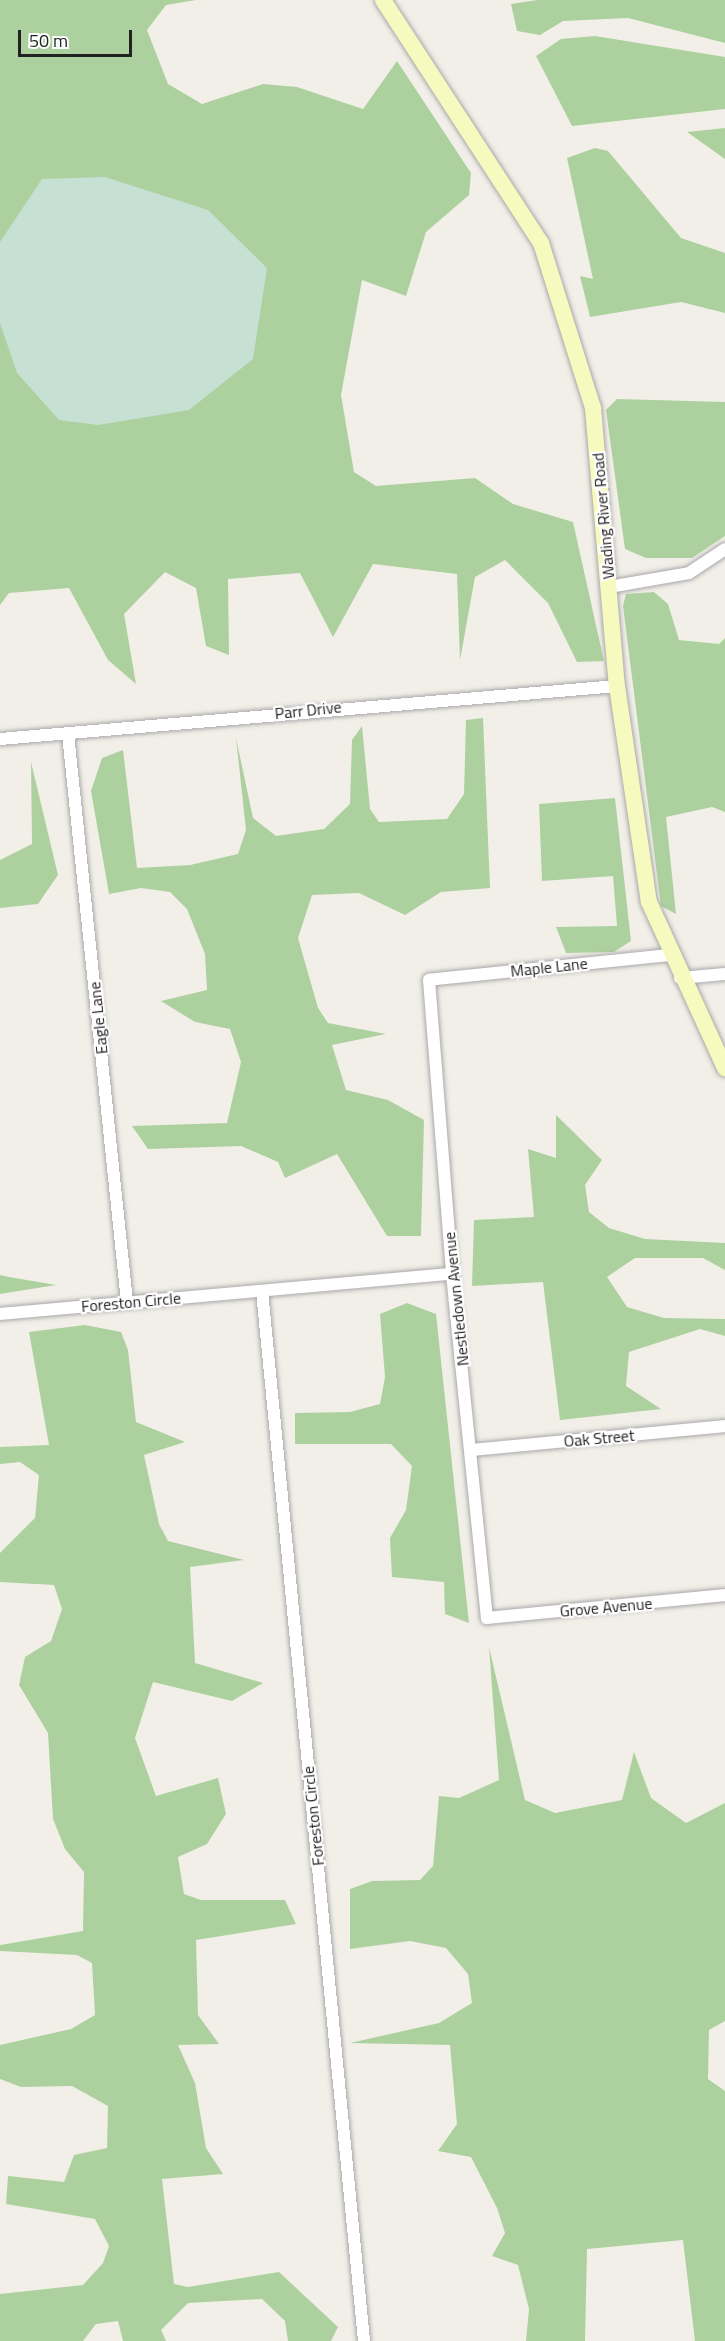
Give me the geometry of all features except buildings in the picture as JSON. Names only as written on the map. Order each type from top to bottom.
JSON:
[{"type":"main road","name":"Wading River Road","points":[[383,0],[541,243],[593,408],[616,686],[644,879],[669,955],[725,1068]]},
{"type":"street","points":[[609,587],[689,573],[725,549]]},
{"type":"street","name":"Parr Drive","points":[[0,739],[616,686]]},
{"type":"street","name":"Eagle Lane","points":[[68,734],[127,1302]]},
{"type":"street","name":"Maple Lane","points":[[429,980],[669,955]]},
{"type":"street","points":[[680,978],[725,974]]},
{"type":"street","name":"Nestledown Avenue","points":[[429,980],[452,1274],[472,1450],[487,1618]]},
{"type":"street","name":"Foreston Circle","points":[[0,1314],[452,1274]]},
{"type":"street","name":"Foreston Circle","points":[[262,1291],[364,2341]]},
{"type":"street","name":"Oak Street","points":[[472,1450],[725,1426]]},
{"type":"street","name":"Grove Avenue","points":[[487,1618],[725,1595]]},
{"type":"green space","points":[[0,0],[196,0],[166,5],[147,30],[168,84],[202,104],[263,84],[297,87],[363,109],[397,61],[471,173],[469,195],[426,232],[406,296],[362,280],[341,395],[354,472],[376,486],[475,478],[513,504],[573,522],[604,661],[577,662],[548,603],[505,560],[475,577],[460,660],[457,574],[373,564],[333,637],[300,573],[228,579],[229,655],[206,646],[196,588],[165,572],[124,614],[136,684],[108,660],[69,588],[9,593],[0,605]]},
{"type":"green space","points":[[537,0],[725,0],[725,43],[628,18],[563,21],[540,35],[517,31],[511,4]]},
{"type":"green space","points":[[595,36],[725,57],[725,109],[572,126],[536,56],[561,39]]},
{"type":"green space","points":[[725,128],[725,159],[687,132]]},
{"type":"green space","points":[[595,148],[608,151],[681,238],[725,253],[725,313],[681,302],[590,317],[580,276],[593,279],[567,158]]},
{"type":"green space","points":[[105,177],[208,210],[267,268],[253,359],[189,410],[98,425],[59,420],[17,373],[0,323],[0,242],[42,179]]},
{"type":"green space","points":[[617,399],[725,402],[725,536],[692,558],[646,558],[625,549],[606,410]]},
{"type":"green space","points":[[654,592],[668,604],[679,640],[719,644],[725,638],[725,812],[712,807],[666,817],[676,914],[661,906],[623,606],[626,594]]},
{"type":"green space","points":[[483,718],[490,888],[441,892],[405,915],[359,893],[312,895],[298,938],[318,1008],[328,1023],[386,1034],[332,1045],[346,1090],[388,1100],[424,1120],[421,1236],[387,1236],[337,1154],[285,1178],[278,1162],[241,1146],[148,1149],[132,1126],[227,1123],[241,1062],[230,1029],[195,1022],[161,1001],[207,990],[205,954],[187,909],[170,892],[141,888],[109,894],[91,791],[102,758],[123,750],[137,868],[190,865],[238,854],[246,830],[236,738],[253,818],[276,836],[324,829],[350,804],[352,740],[362,726],[370,809],[379,822],[447,819],[464,794],[466,720]]},
{"type":"green space","points":[[31,762],[58,875],[38,904],[0,908],[0,860],[32,844]]},
{"type":"green space","points":[[615,798],[631,941],[614,952],[566,953],[556,927],[617,926],[613,876],[542,881],[539,804]]},
{"type":"green space","points":[[556,1115],[602,1160],[585,1185],[589,1212],[609,1228],[645,1239],[725,1243],[725,1270],[703,1258],[635,1258],[607,1277],[627,1307],[664,1318],[725,1319],[725,1336],[700,1329],[629,1352],[626,1386],[661,1409],[560,1420],[543,1282],[472,1286],[474,1220],[534,1217],[528,1149],[556,1158]]},
{"type":"green space","points":[[0,1275],[9,1277],[56,1285],[0,1294]]},
{"type":"green space","points":[[407,1303],[436,1314],[469,1623],[445,1614],[444,1582],[392,1577],[390,1538],[406,1510],[412,1466],[391,1444],[295,1444],[295,1413],[350,1412],[380,1404],[385,1377],[380,1314]]},
{"type":"green space","points":[[85,1325],[121,1332],[128,1350],[136,1422],[185,1442],[144,1455],[159,1524],[168,1541],[244,1560],[190,1567],[195,1663],[263,1683],[232,1701],[153,1682],[135,1738],[156,1796],[218,1778],[226,1814],[207,1844],[178,1857],[184,1894],[201,1900],[285,1900],[296,1924],[196,1940],[198,2015],[219,2044],[178,2045],[195,2083],[206,2148],[223,2174],[162,2179],[174,2284],[188,2287],[279,2272],[338,2327],[331,2341],[288,2341],[285,2321],[262,2299],[188,2303],[161,2330],[166,2341],[123,2341],[118,2321],[96,2324],[83,2341],[0,2341],[0,2294],[83,2285],[103,2263],[109,2246],[95,2219],[6,2204],[8,2176],[64,2182],[74,2155],[107,2148],[108,2106],[72,2086],[21,2087],[0,2079],[0,2045],[71,2029],[95,2015],[92,1963],[77,1955],[0,1951],[0,1945],[83,1931],[84,1872],[65,1849],[53,1819],[48,1733],[19,1685],[25,1657],[51,1641],[62,1609],[54,1585],[0,1582],[0,1553],[35,1518],[39,1475],[20,1462],[0,1464],[0,1447],[49,1445],[29,1332]]},
{"type":"green space","points":[[489,1647],[525,1800],[555,1813],[622,1800],[634,1752],[651,1798],[686,1823],[725,1803],[725,2021],[709,2030],[708,2079],[725,2091],[725,2341],[695,2341],[683,2240],[587,2249],[585,2341],[526,2341],[529,2309],[518,2265],[492,2256],[505,2233],[497,2208],[471,2157],[438,2151],[457,2124],[450,2045],[350,2043],[439,2023],[472,2003],[468,1974],[446,1948],[410,1941],[350,1949],[350,1889],[372,1881],[420,1880],[433,1866],[439,1796],[459,1798],[499,1780]]}]
